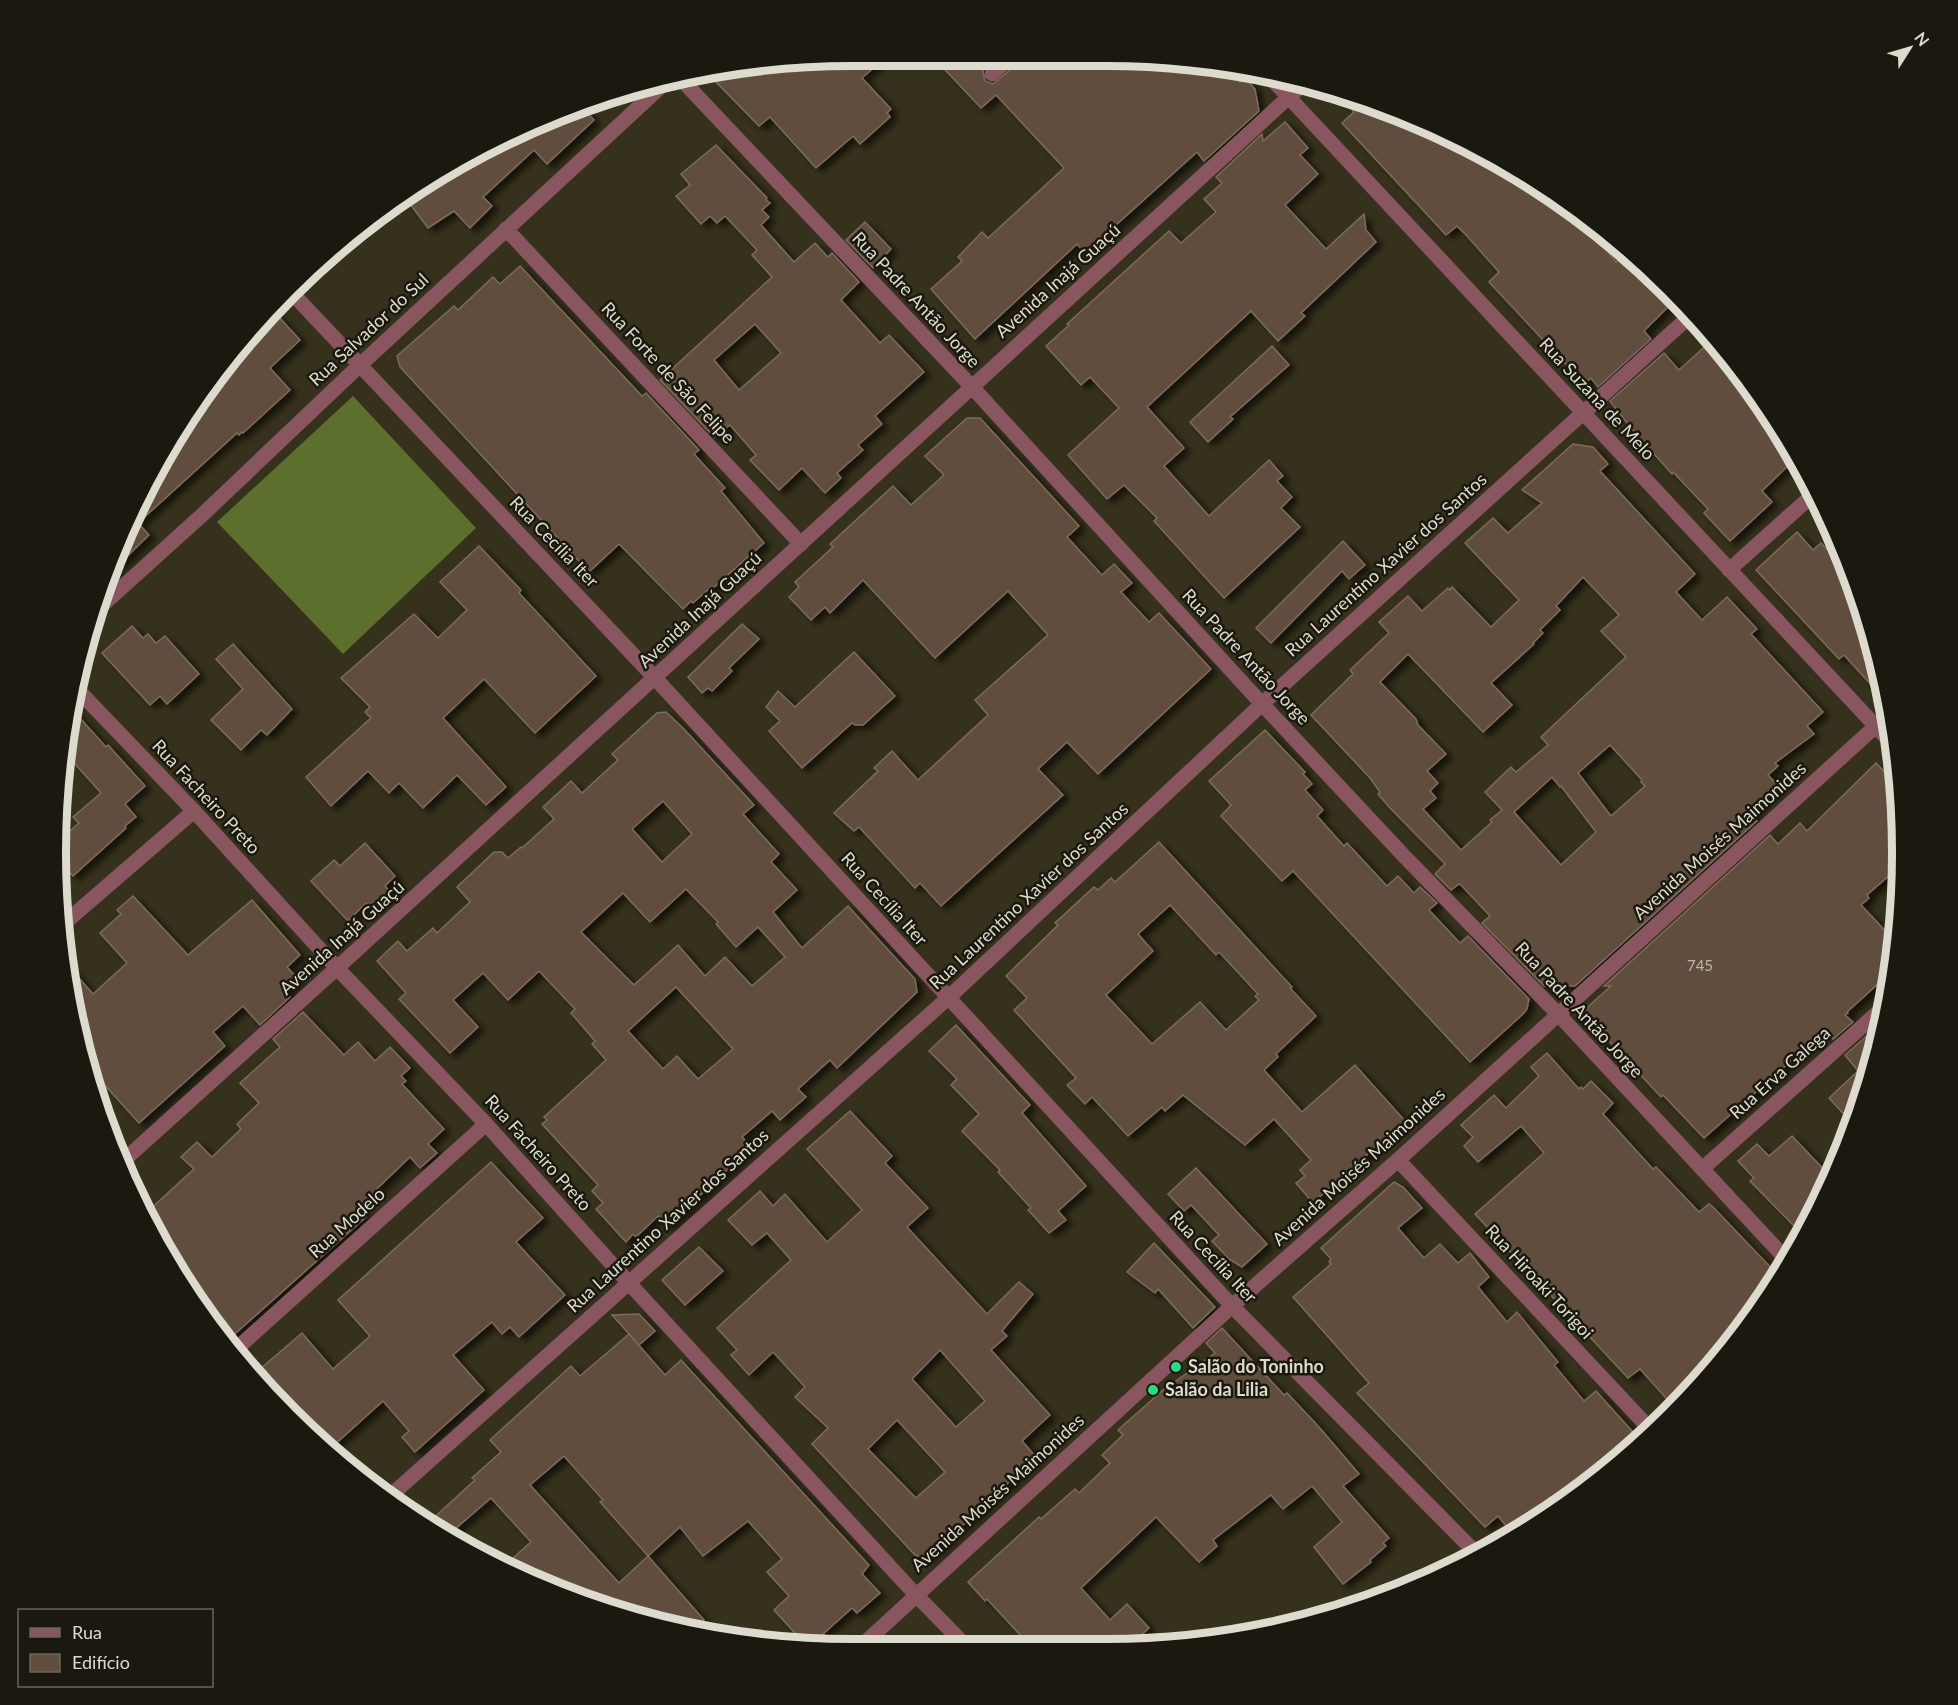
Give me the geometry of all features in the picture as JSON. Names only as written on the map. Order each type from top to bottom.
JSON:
[{"type":"street","points":[[992,74],[1001,66]]},
{"type":"street","name":"Rua Padre Antão Jorge","points":[[686,84],[972,387],[1404,856],[1558,1014],[1782,1254]]},
{"type":"street","name":"Rua Suzana de Melo","points":[[1278,86],[1883,735]]},
{"type":"street","name":"Avenida Inajá Guaçú","points":[[128,1157],[656,678],[1297,90]]},
{"type":"street","name":"Rua Salvador do Sul","points":[[108,600],[656,91]]},
{"type":"street","name":"Rua Forte de São Felipe","points":[[506,229],[801,544]]},
{"type":"street","name":"Rua Cecília Iter","points":[[295,297],[656,678],[1232,1306],[1471,1548]]},
{"type":"street","name":"Rua Laurentino Xavier dos Santos","points":[[395,1491],[948,998],[1262,704],[1685,321]]},
{"type":"street","points":[[1729,570],[1808,499]]},
{"type":"street","name":"Rua Facheiro Preto","points":[[82,694],[486,1124],[628,1282],[959,1639]]},
{"type":"street","name":"Avenida Moisés Maimonides","points":[[869,1639],[1232,1306],[1398,1160],[1881,722]]},
{"type":"street","points":[[70,919],[194,811]]},
{"type":"street","name":"Rua Erva Galega","points":[[1702,1169],[1875,1015]]},
{"type":"street","name":"Rua Modelo","points":[[240,1345],[486,1124]]},
{"type":"street","name":"Rua Hiroaki Torigoi","points":[[1398,1160],[1646,1424]]},
{"type":"green space","points":[[353,396],[476,528],[343,654],[217,522]]},
{"type":"building","points":[[876,66],[862,78],[891,109],[887,113],[890,117],[860,144],[853,136],[816,168],[770,117],[759,126],[716,82],[721,77],[750,73],[801,68]]},
{"type":"building","points":[[941,66],[988,66],[983,71],[985,81],[993,84],[1015,66],[1105,66],[1208,73],[1236,77],[1240,82],[1246,79],[1255,89],[1259,111],[1204,161],[1197,152],[1085,253],[1077,244],[975,339],[931,289],[962,261],[958,257],[982,232],[988,238],[1064,168],[996,95],[981,108]]},
{"type":"building","points":[[1348,105],[1406,126],[1453,147],[1499,171],[1584,229],[1598,241],[1616,262],[1620,258],[1670,305],[1644,331],[1651,339],[1598,387],[1591,378],[1584,384],[1489,282],[1499,272],[1467,236],[1457,226],[1446,235],[1342,123],[1354,112]]},
{"type":"building","points":[[587,113],[594,120],[547,164],[534,150],[483,197],[492,206],[470,228],[454,211],[428,228],[410,204],[459,171],[552,126]]},
{"type":"building","points":[[1285,122],[1308,148],[1300,155],[1318,174],[1285,205],[1326,249],[1364,214],[1366,230],[1376,242],[1301,313],[1305,316],[1278,341],[1251,311],[1147,407],[1184,448],[1164,466],[1209,516],[1269,460],[1283,476],[1277,481],[1292,497],[1281,508],[1300,527],[1224,598],[1154,521],[1157,518],[1124,485],[1107,499],[1068,455],[1119,408],[1090,377],[1081,385],[1046,346],[1169,231],[1181,243],[1216,212],[1204,199],[1222,183],[1216,177],[1262,134],[1263,141]]},
{"type":"building","points":[[716,145],[767,198],[766,200],[770,203],[762,210],[769,217],[761,225],[794,262],[815,243],[828,257],[832,253],[859,282],[841,300],[880,343],[889,335],[924,372],[875,416],[882,424],[858,445],[863,450],[837,473],[841,478],[825,493],[802,468],[779,490],[750,460],[756,455],[730,425],[714,437],[660,380],[772,277],[752,255],[757,250],[725,216],[717,223],[710,216],[701,224],[676,196],[690,185],[681,174]],"holes":[[[755,324],[781,353],[739,390],[714,360]]]},
{"type":"building","points":[[865,222],[891,249],[873,268],[846,240]]},
{"type":"building","points":[[520,266],[642,396],[646,393],[699,450],[694,454],[725,488],[721,491],[764,543],[713,588],[712,586],[683,609],[619,544],[589,572],[400,367],[397,356],[454,306],[458,310],[493,277],[500,284]]},
{"type":"building","points":[[278,316],[300,340],[270,368],[290,390],[243,433],[239,435],[237,433],[140,522],[171,459],[199,416],[229,374]]},
{"type":"building","points":[[1706,345],[1759,416],[1790,464],[1762,491],[1772,502],[1730,541],[1704,513],[1708,509],[1673,472],[1672,474],[1610,401],[1664,353],[1679,370]]},
{"type":"building","points":[[1272,346],[1289,365],[1230,417],[1233,419],[1208,442],[1190,422]]},
{"type":"building","points":[[967,418],[980,418],[1079,526],[1067,537],[1102,575],[1114,564],[1132,583],[1121,592],[1149,622],[1159,613],[1211,669],[1098,774],[1067,742],[1038,769],[1063,795],[941,906],[920,883],[915,888],[859,827],[854,831],[834,813],[878,771],[874,768],[892,751],[918,780],[988,715],[975,700],[1048,635],[1008,591],[935,658],[863,580],[830,613],[825,607],[811,620],[789,597],[799,587],[795,582],[833,547],[830,544],[893,486],[911,505],[944,475],[925,456]]},
{"type":"building","points":[[1573,444],[1593,447],[1608,464],[1600,471],[1695,574],[1676,592],[1702,620],[1727,597],[1757,629],[1751,634],[1823,712],[1807,726],[1814,734],[1775,763],[1778,766],[1768,775],[1778,786],[1750,814],[1757,821],[1575,986],[1544,986],[1482,923],[1490,916],[1461,885],[1451,890],[1435,874],[1445,864],[1389,807],[1378,794],[1380,792],[1370,778],[1311,715],[1353,674],[1350,670],[1389,633],[1379,622],[1408,596],[1422,611],[1452,587],[1491,627],[1519,600],[1465,543],[1493,518],[1508,533],[1542,503],[1522,490]],"holes":[[[1583,577],[1619,615],[1601,631],[1626,657],[1541,737],[1548,745],[1516,772],[1511,767],[1485,792],[1502,810],[1461,850],[1423,809],[1436,798],[1430,791],[1438,783],[1427,771],[1446,754],[1380,682],[1408,654],[1483,732],[1512,705],[1491,683],[1534,644],[1543,633],[1540,630],[1560,610],[1556,606]],[[1610,745],[1645,786],[1611,816],[1578,773]],[[1552,777],[1596,832],[1561,865],[1514,812]]]},
{"type":"building","points":[[139,524],[149,535],[123,561]]},
{"type":"building","points":[[1797,532],[1813,550],[1821,543],[1834,557],[1850,600],[1874,689],[1844,655],[1839,659],[1756,570]]},
{"type":"building","points":[[1343,541],[1365,565],[1349,579],[1342,571],[1271,643],[1256,628]]},
{"type":"building","points":[[479,546],[596,676],[535,733],[484,679],[443,718],[506,787],[486,805],[457,775],[423,808],[399,783],[389,793],[368,771],[331,806],[306,777],[371,718],[365,712],[370,707],[341,678],[414,614],[438,638],[467,610],[440,582]]},
{"type":"building","points":[[742,624],[759,639],[729,668],[732,671],[712,691],[708,688],[702,693],[688,677]]},
{"type":"building","points":[[132,626],[143,638],[148,634],[156,643],[165,636],[199,674],[167,704],[160,696],[150,705],[102,653]]},
{"type":"building","points":[[233,644],[292,709],[267,735],[261,730],[241,750],[211,720],[243,689],[216,659]]},
{"type":"building","points":[[854,652],[895,696],[863,725],[852,723],[802,768],[769,731],[780,721],[766,707],[778,691],[795,707]]},
{"type":"building","points":[[666,712],[684,729],[754,805],[743,814],[779,854],[771,862],[797,890],[773,912],[802,948],[848,906],[915,979],[917,992],[837,1068],[830,1060],[798,1089],[806,1097],[780,1120],[772,1111],[742,1137],[752,1147],[667,1226],[658,1216],[636,1237],[633,1234],[626,1242],[596,1209],[603,1203],[592,1191],[598,1185],[542,1124],[547,1120],[544,1117],[606,1060],[592,1044],[595,1041],[571,1013],[575,1009],[539,971],[508,1000],[483,973],[453,1000],[478,1027],[450,1053],[399,999],[406,993],[377,961],[398,941],[407,951],[433,928],[437,933],[470,902],[457,887],[494,852],[502,852],[508,858],[522,848],[554,819],[543,807],[571,781],[582,793],[618,760],[612,754],[657,713]],"holes":[[[663,801],[692,834],[662,862],[632,829]],[[686,889],[718,922],[716,924],[736,947],[758,927],[785,957],[752,986],[725,957],[705,976],[678,945],[634,985],[581,932],[623,893],[650,922]],[[676,987],[733,1049],[698,1079],[677,1056],[663,1069],[628,1031]]]},
{"type":"building","points":[[78,716],[145,786],[125,804],[136,817],[73,876],[67,869],[67,834],[79,823],[73,817],[101,793],[72,761]]},
{"type":"building","points":[[1265,730],[1305,772],[1303,774],[1312,784],[1305,790],[1323,810],[1317,816],[1344,846],[1347,843],[1387,886],[1398,876],[1414,893],[1420,887],[1437,903],[1429,910],[1460,943],[1468,936],[1529,999],[1527,1009],[1523,1014],[1470,1062],[1293,871],[1282,881],[1221,816],[1231,805],[1209,781]]},
{"type":"building","points":[[1876,763],[1887,775],[1891,874],[1867,895],[1869,898],[1861,905],[1887,933],[1885,954],[1882,957],[1884,959],[1881,981],[1847,1012],[1845,1015],[1853,1022],[1833,1039],[1828,1031],[1824,1032],[1704,1138],[1663,1095],[1661,1097],[1582,1012],[1611,986],[1604,986],[1770,835],[1778,844],[1800,823],[1807,831]]},
{"type":"building","points":[[1159,842],[1316,1016],[1276,1054],[1278,1057],[1264,1070],[1302,1112],[1355,1065],[1405,1121],[1313,1203],[1296,1183],[1305,1176],[1300,1170],[1311,1160],[1274,1119],[1245,1145],[1183,1095],[1165,1111],[1162,1107],[1128,1136],[1092,1097],[1085,1104],[1067,1085],[1076,1078],[1014,1010],[1027,998],[1006,976],[1058,925],[1055,923],[1094,887],[1098,890],[1111,878],[1115,882]],"holes":[[[1170,905],[1216,955],[1219,952],[1258,994],[1255,996],[1259,1000],[1226,1030],[1200,1002],[1152,1044],[1106,995],[1153,951],[1138,934]]]},
{"type":"building","points":[[365,843],[395,876],[385,886],[390,892],[371,909],[366,903],[348,921],[311,881],[334,860],[340,866]]},
{"type":"building","points":[[133,896],[188,955],[252,900],[300,955],[287,967],[298,979],[285,992],[290,997],[260,1025],[243,1006],[213,1032],[225,1046],[139,1123],[101,1081],[81,1006],[76,975],[93,994],[127,963],[100,933],[121,914],[117,910]]},
{"type":"building","points":[[303,1012],[344,1055],[358,1042],[375,1061],[390,1047],[410,1068],[401,1076],[406,1081],[402,1084],[444,1129],[428,1144],[437,1153],[420,1168],[410,1157],[357,1208],[366,1217],[233,1336],[171,1246],[151,1208],[194,1169],[181,1157],[197,1142],[212,1157],[241,1129],[237,1124],[259,1103],[240,1083],[280,1047],[273,1039]]},
{"type":"building","points":[[956,1025],[1030,1105],[1022,1113],[1086,1186],[1058,1211],[1066,1220],[1049,1233],[1028,1210],[1031,1208],[998,1172],[1000,1170],[962,1131],[979,1114],[951,1085],[957,1079],[929,1051]]},
{"type":"building","points":[[1868,1035],[1870,1036],[1846,1116],[1829,1098],[1858,1071],[1845,1055]]},
{"type":"building","points":[[1547,1053],[1579,1089],[1581,1087],[1583,1089],[1591,1081],[1613,1103],[1603,1114],[1653,1169],[1656,1167],[1699,1212],[1709,1204],[1713,1207],[1772,1269],[1729,1331],[1669,1401],[1640,1369],[1628,1378],[1475,1214],[1544,1153],[1521,1126],[1478,1162],[1464,1146],[1473,1137],[1461,1125],[1494,1095],[1506,1108],[1539,1076],[1531,1067]]},
{"type":"building","points":[[850,1111],[892,1156],[885,1163],[928,1208],[907,1227],[987,1314],[1019,1282],[1033,1294],[1002,1331],[1007,1336],[991,1350],[1050,1415],[1022,1441],[1036,1457],[934,1552],[924,1558],[915,1555],[812,1444],[828,1428],[795,1397],[805,1387],[773,1352],[749,1375],[731,1355],[737,1350],[717,1328],[791,1260],[767,1233],[752,1245],[728,1220],[760,1191],[773,1206],[785,1194],[827,1242],[862,1210],[807,1149]],"holes":[[[940,1350],[985,1401],[956,1427],[912,1379]],[[897,1420],[945,1472],[916,1498],[868,1449]]]},
{"type":"building","points":[[1792,1136],[1824,1170],[1811,1200],[1795,1227],[1750,1181],[1754,1178],[1738,1161],[1757,1144],[1769,1156]]},
{"type":"building","points":[[491,1162],[543,1218],[516,1242],[565,1295],[519,1337],[510,1327],[502,1334],[492,1322],[453,1355],[484,1390],[415,1452],[402,1437],[409,1431],[383,1401],[335,1445],[296,1409],[260,1369],[302,1333],[333,1369],[370,1336],[338,1300]]},
{"type":"building","points":[[1196,1168],[1267,1244],[1242,1267],[1229,1259],[1212,1241],[1219,1235],[1191,1205],[1184,1211],[1168,1194]]},
{"type":"building","points":[[1394,1182],[1403,1187],[1422,1208],[1398,1228],[1424,1258],[1440,1244],[1458,1263],[1470,1253],[1489,1277],[1478,1287],[1507,1322],[1517,1312],[1558,1362],[1554,1365],[1584,1401],[1596,1391],[1635,1434],[1584,1476],[1508,1528],[1498,1516],[1485,1527],[1357,1393],[1369,1383],[1293,1297],[1331,1264],[1329,1262],[1331,1259],[1321,1248]]},
{"type":"building","points":[[1154,1243],[1215,1307],[1193,1328],[1158,1289],[1155,1293],[1127,1272]]},
{"type":"building","points":[[699,1247],[723,1271],[685,1305],[662,1280]]},
{"type":"building","points":[[639,1314],[655,1331],[639,1345],[612,1315]]},
{"type":"building","points":[[1222,1328],[1284,1395],[1287,1393],[1319,1427],[1359,1474],[1343,1486],[1389,1538],[1383,1543],[1386,1546],[1370,1560],[1371,1562],[1343,1584],[1314,1547],[1342,1522],[1312,1486],[1283,1509],[1271,1495],[1213,1540],[1217,1546],[1199,1562],[1156,1517],[1081,1588],[1110,1620],[1127,1604],[1149,1628],[1138,1638],[1022,1639],[987,1599],[985,1601],[968,1582],[1039,1517],[1041,1519],[1075,1489],[1079,1493],[1110,1463],[1102,1455],[1123,1435],[1118,1430],[1172,1382],[1215,1353],[1206,1343]]},
{"type":"building","points":[[629,1334],[665,1375],[681,1360],[869,1565],[862,1574],[880,1593],[857,1613],[852,1608],[821,1638],[798,1637],[774,1610],[789,1596],[767,1572],[782,1559],[748,1521],[703,1556],[680,1527],[648,1556],[704,1620],[699,1624],[600,1597],[510,1560],[531,1542],[491,1498],[453,1530],[434,1518],[475,1480],[472,1478],[501,1452],[490,1440],[571,1366],[580,1376]],"holes":[[[564,1456],[603,1500],[600,1502],[648,1556],[619,1583],[530,1485]]]},
{"type":"place","name":"Salão do Toninho","points":[[1176,1367]]},
{"type":"place","name":"Salão da Lilia","points":[[1153,1390]]}]
